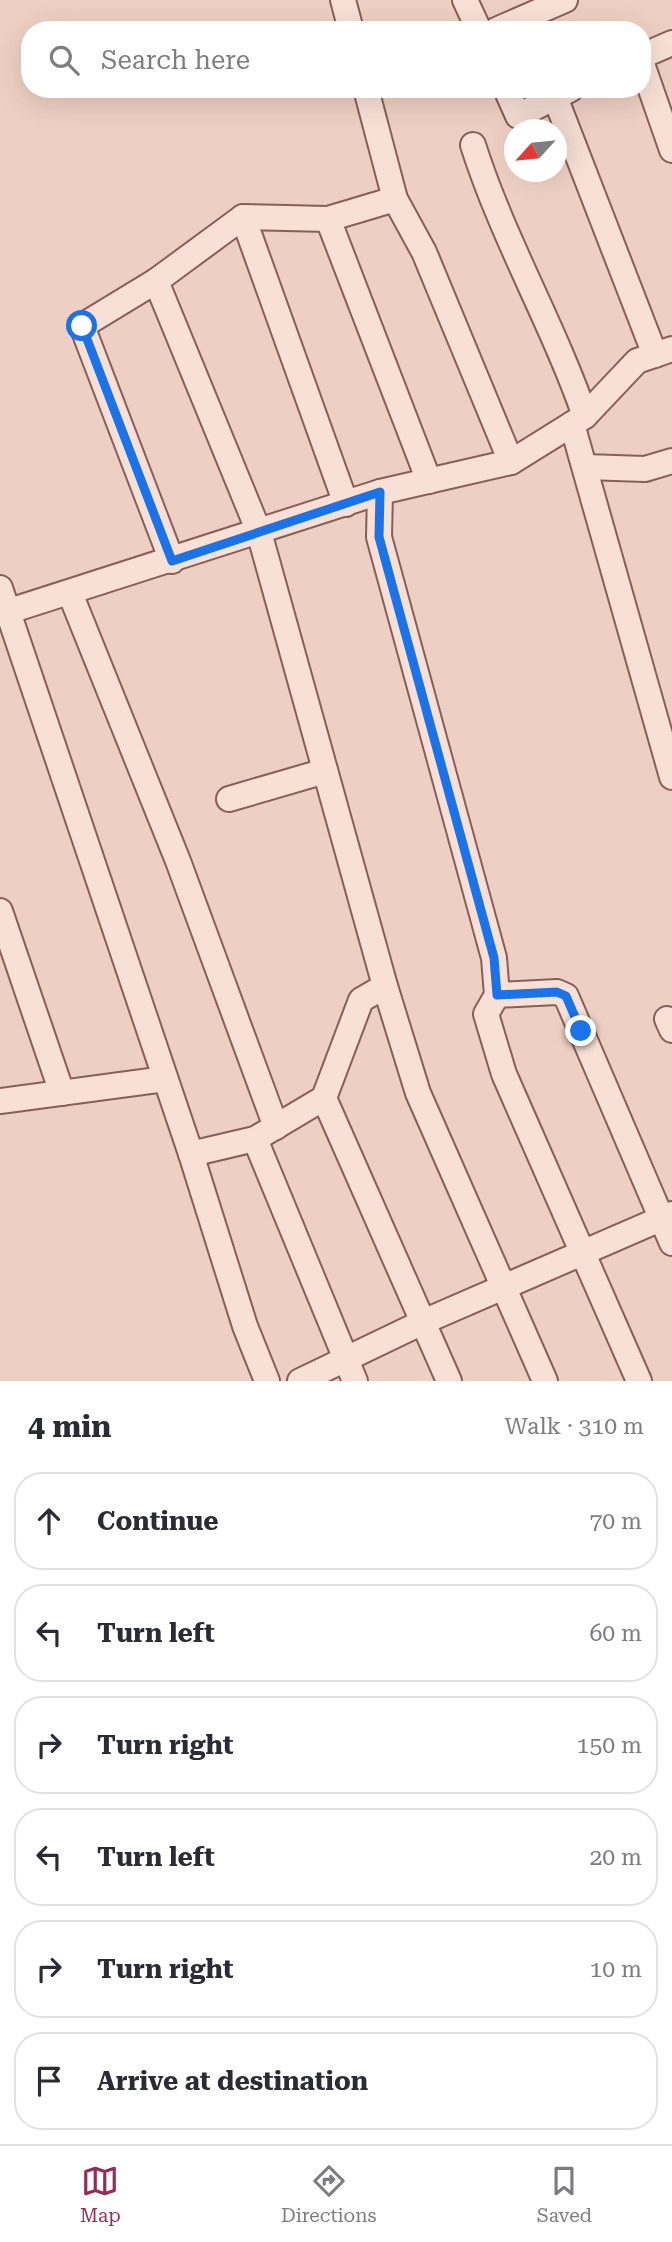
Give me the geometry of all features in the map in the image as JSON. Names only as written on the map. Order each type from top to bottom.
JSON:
[{"type":"street","points":[[343,0],[349,21]]},
{"type":"street","points":[[466,0],[475,21]]},
{"type":"street","points":[[517,21],[565,0]]},
{"type":"street","points":[[651,53],[672,43]]},
{"type":"street","points":[[651,90],[672,150]]},
{"type":"street","points":[[368,98],[395,199],[424,252],[511,462]]},
{"type":"street","points":[[510,98],[518,116],[553,98]]},
{"type":"street","points":[[4,613],[380,492],[511,462],[579,420],[637,361],[664,352],[565,98]]},
{"type":"street","points":[[473,145],[497,214],[571,374],[584,467],[672,777]]},
{"type":"street","points":[[172,561],[82,326],[156,281],[243,217],[328,219],[395,199]]},
{"type":"street","points":[[243,217],[346,504]]},
{"type":"street","points":[[328,219],[429,481]]},
{"type":"street","points":[[156,281],[259,532],[385,986],[418,1093],[545,1381]]},
{"type":"street","points":[[584,467],[645,469],[672,461]]},
{"type":"street","points":[[380,492],[379,537],[494,958],[497,995],[486,1014],[504,1074],[580,1254],[639,1381]]},
{"type":"street","points":[[0,588],[4,613],[191,1154],[245,1326],[267,1381]]},
{"type":"street","points":[[70,593],[178,861],[265,1133],[351,1370]]},
{"type":"street","points":[[229,799],[325,772]]},
{"type":"street","points":[[0,911],[62,1093]]},
{"type":"street","points":[[191,1154],[265,1133],[324,1098],[361,1000],[385,986]]},
{"type":"street","points":[[497,995],[557,992],[566,996],[667,1216],[672,1243]]},
{"type":"street","points":[[0,1101],[165,1079]]},
{"type":"street","points":[[324,1098],[449,1381]]},
{"type":"street","points":[[300,1381],[351,1370],[423,1322],[667,1216]]},
{"type":"route","points":[[82,326],[172,561],[380,492],[379,537],[494,958],[497,995],[557,992],[566,996],[581,1031]]}]
